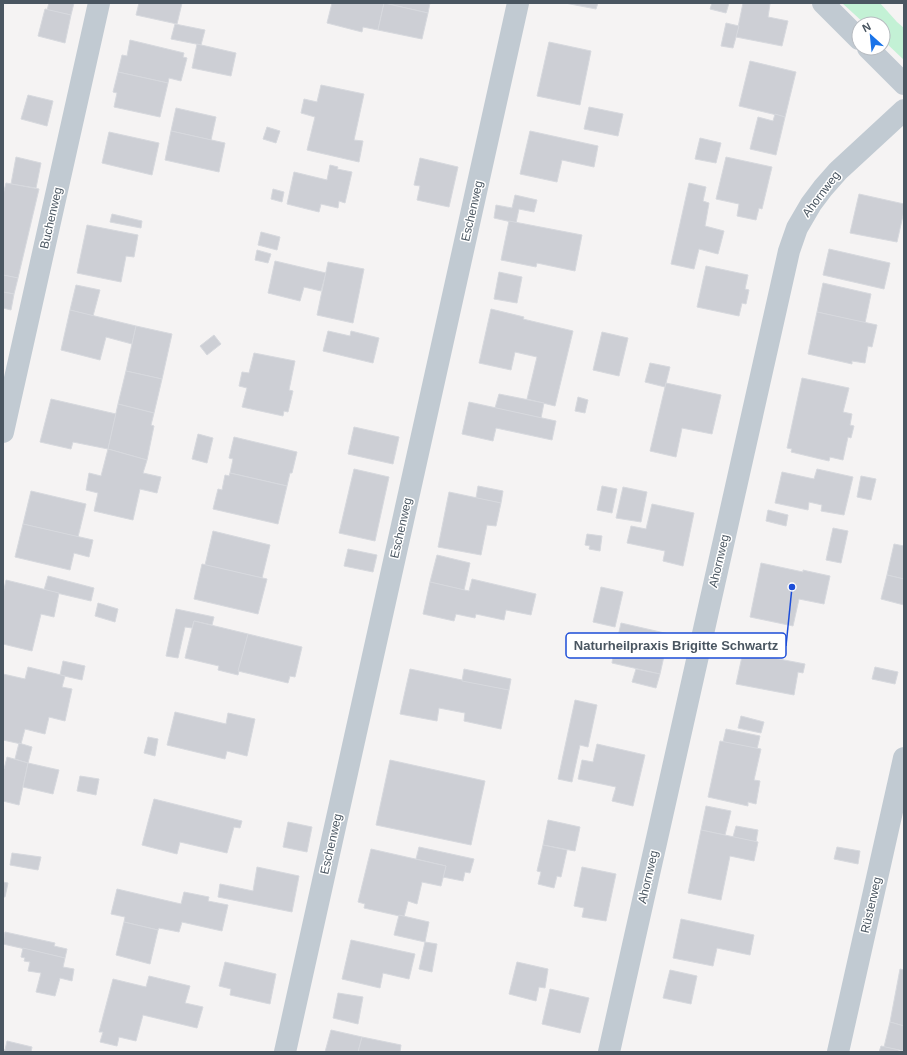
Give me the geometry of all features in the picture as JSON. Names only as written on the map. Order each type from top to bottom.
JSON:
[{"type":"street","name":"Buchenweg","points":[[3,432],[99,3]]},
{"type":"street","name":"Eschenweg","points":[[285,1052],[518,3]]},
{"type":"street","points":[[823,3],[851,31]]},
{"type":"street","points":[[876,56],[904,84]]},
{"type":"street","name":"Ahornweg","points":[[608,1052],[788,251],[797,228],[811,204],[823,188],[838,171],[904,110]]},
{"type":"street","name":"Rüsterweg","points":[[838,1052],[904,758]]},
{"type":"green space","points":[[842,3],[880,3],[904,28],[904,60],[891,48],[891,16],[856,16]]},
{"type":"building","points":[[49,3],[74,3],[71,15],[47,10]]},
{"type":"building","points":[[139,3],[182,3],[177,24],[136,15]]},
{"type":"building","points":[[332,3],[384,3],[378,30],[363,27],[362,32],[327,23]]},
{"type":"building","points":[[384,3],[430,3],[428,13]]},
{"type":"building","points":[[384,3],[428,13],[422,39],[378,30]]},
{"type":"building","points":[[565,3],[598,3],[596,9]]},
{"type":"building","points":[[712,3],[729,3],[726,13],[710,9]]},
{"type":"building","points":[[743,3],[770,4],[768,17],[788,21],[782,46],[736,37]]},
{"type":"building","points":[[45,9],[71,15],[65,43],[38,36]]},
{"type":"building","points":[[726,23],[739,26],[733,48],[721,46]]},
{"type":"building","points":[[175,24],[205,30],[201,45],[171,39]]},
{"type":"building","points":[[130,40],[184,53],[183,57],[187,58],[181,81],[169,78],[168,83],[118,72],[122,55],[127,56]]},
{"type":"building","points":[[549,42],[591,51],[580,105],[537,96]]},
{"type":"building","points":[[197,44],[236,53],[231,76],[192,68]]},
{"type":"building","points":[[750,61],[796,72],[785,117],[739,106]]},
{"type":"building","points":[[118,72],[168,83],[160,117],[114,107],[117,93],[113,92]]},
{"type":"building","points":[[321,85],[364,94],[354,140],[363,141],[359,162],[307,150],[315,117],[301,113],[304,99],[317,102]]},
{"type":"building","points":[[28,95],[53,101],[47,126],[21,119]]},
{"type":"building","points":[[589,107],[623,114],[618,136],[584,129]]},
{"type":"building","points":[[176,108],[216,117],[211,140],[171,131]]},
{"type":"building","points":[[775,114],[785,117],[776,155],[750,149],[758,117],[773,121]]},
{"type":"building","points":[[267,127],[280,131],[276,143],[263,139]]},
{"type":"building","points":[[171,131],[225,143],[219,172],[165,160]]},
{"type":"building","points":[[530,131],[598,146],[594,167],[562,160],[557,182],[520,174]]},
{"type":"building","points":[[109,132],[159,143],[152,175],[102,163]]},
{"type":"building","points":[[700,138],[721,143],[716,163],[695,159]]},
{"type":"building","points":[[16,157],[41,163],[36,188],[11,184]]},
{"type":"building","points":[[726,157],[772,167],[762,209],[759,208],[756,220],[737,216],[739,204],[716,199]]},
{"type":"building","points":[[420,158],[458,167],[449,207],[417,200],[420,186],[414,185]]},
{"type":"building","points":[[330,165],[338,167],[337,169],[352,172],[345,203],[339,201],[338,208],[321,204],[319,212],[287,204],[294,172],[327,180]]},
{"type":"building","points":[[6,183],[39,189],[18,278],[3,275],[3,195]]},
{"type":"building","points":[[689,183],[706,187],[703,201],[709,203],[705,226],[724,231],[718,254],[699,249],[694,269],[671,264]]},
{"type":"building","points":[[273,189],[284,192],[282,202],[271,199]]},
{"type":"building","points":[[859,194],[904,204],[904,211],[897,242],[850,233]]},
{"type":"building","points":[[515,195],[537,200],[534,212],[519,209],[516,223],[494,218],[496,205],[512,208]]},
{"type":"building","points":[[112,214],[142,221],[141,228],[110,222]]},
{"type":"building","points":[[509,221],[582,235],[575,271],[537,263],[536,267],[501,260]]},
{"type":"building","points":[[87,225],[138,235],[134,257],[126,256],[121,282],[77,273]]},
{"type":"building","points":[[261,232],[280,237],[277,250],[258,245]]},
{"type":"building","points":[[829,249],[890,263],[884,289],[823,275]]},
{"type":"building","points":[[257,250],[271,254],[268,263],[255,260]]},
{"type":"building","points":[[275,261],[326,273],[321,291],[304,287],[300,301],[268,293]]},
{"type":"building","points":[[328,262],[364,269],[353,323],[317,315]]},
{"type":"building","points":[[706,266],[748,275],[745,289],[749,290],[746,304],[742,303],[739,316],[697,307]]},
{"type":"building","points":[[499,272],[522,277],[517,303],[494,299]]},
{"type":"building","points":[[3,275],[18,278],[14,294],[3,292]]},
{"type":"building","points":[[823,283],[871,294],[865,323],[817,312]]},
{"type":"building","points":[[76,285],[100,290],[93,316],[70,310]]},
{"type":"building","points":[[3,292],[14,294],[11,310],[3,308]]},
{"type":"building","points":[[491,309],[524,317],[523,319],[573,331],[555,406],[527,399],[537,357],[515,352],[511,370],[479,363]]},
{"type":"building","points":[[70,310],[136,326],[132,344],[106,337],[100,360],[61,350]]},
{"type":"building","points":[[817,312],[877,325],[872,347],[868,346],[865,363],[852,361],[852,364],[808,354]]},
{"type":"building","points":[[136,326],[172,334],[162,379],[126,371]]},
{"type":"building","points":[[328,331],[350,336],[351,331],[379,338],[373,363],[323,351]]},
{"type":"building","points":[[602,332],[628,338],[619,376],[593,370]]},
{"type":"building","points":[[214,335],[221,344],[207,355],[200,346]]},
{"type":"building","points":[[254,353],[295,361],[289,390],[293,391],[288,412],[284,411],[283,416],[242,407],[247,388],[239,386],[242,372],[249,373]]},
{"type":"building","points":[[650,363],[670,367],[665,387],[645,382]]},
{"type":"building","points":[[126,371],[162,379],[154,413],[118,404]]},
{"type":"building","points":[[802,378],[849,388],[843,412],[852,414],[850,425],[854,426],[851,438],[848,437],[843,460],[830,457],[829,461],[791,452],[792,449],[787,448]]},
{"type":"building","points":[[666,383],[721,395],[712,434],[682,428],[676,457],[650,451]]},
{"type":"building","points":[[499,394],[544,403],[541,418],[495,408]]},
{"type":"building","points":[[578,397],[588,400],[585,413],[575,411]]},
{"type":"building","points":[[51,399],[116,414],[108,449],[73,442],[71,449],[40,442]]},
{"type":"building","points":[[469,402],[556,421],[552,440],[496,428],[493,441],[462,434]]},
{"type":"building","points":[[118,404],[154,413],[151,425],[154,426],[147,460],[108,449]]},
{"type":"building","points":[[354,427],[399,437],[393,464],[348,454]]},
{"type":"building","points":[[198,434],[213,438],[207,463],[192,459]]},
{"type":"building","points":[[234,437],[297,452],[287,486],[230,473],[233,459],[229,458]]},
{"type":"building","points":[[108,449],[147,460],[143,473],[161,477],[157,493],[140,489],[133,520],[94,511],[98,493],[86,490],[89,473],[101,476]]},
{"type":"building","points":[[354,469],[389,477],[375,541],[339,533]]},
{"type":"building","points":[[817,469],[853,477],[844,515],[821,511],[822,505],[809,502],[808,510],[775,503],[782,472],[814,479]]},
{"type":"building","points":[[230,473],[287,486],[278,524],[213,509],[218,489],[222,490],[225,475],[229,476]]},
{"type":"building","points":[[861,476],[876,479],[871,500],[857,497]]},
{"type":"building","points":[[478,486],[503,491],[501,503],[476,498]]},
{"type":"building","points":[[602,486],[617,489],[612,513],[597,510]]},
{"type":"building","points":[[623,487],[647,492],[641,522],[616,518]]},
{"type":"building","points":[[31,491],[86,504],[78,537],[23,524]]},
{"type":"building","points":[[449,492],[501,503],[496,526],[487,525],[481,555],[438,547]]},
{"type":"building","points":[[652,504],[694,513],[683,566],[663,561],[665,551],[627,543],[631,526],[646,529]]},
{"type":"building","points":[[768,510],[788,515],[786,526],[766,521]]},
{"type":"building","points":[[23,524],[93,540],[89,557],[74,553],[70,570],[15,557]]},
{"type":"building","points":[[833,528],[848,531],[841,563],[826,560]]},
{"type":"building","points":[[213,531],[270,545],[262,578],[205,565]]},
{"type":"building","points":[[587,534],[602,536],[600,551],[589,549],[590,546],[585,545]]},
{"type":"building","points":[[894,544],[904,546],[904,579],[887,575]]},
{"type":"building","points":[[348,549],[377,555],[373,572],[344,566]]},
{"type":"building","points":[[437,555],[470,563],[464,590],[430,582]]},
{"type":"building","points":[[761,563],[830,576],[824,604],[799,599],[793,626],[750,617]]},
{"type":"building","points":[[202,564],[267,579],[258,614],[194,599]]},
{"type":"building","points":[[887,575],[904,579],[904,605],[881,599]]},
{"type":"building","points":[[48,576],[94,588],[91,601],[44,590]]},
{"type":"building","points":[[472,579],[536,594],[531,615],[506,610],[504,620],[476,614],[475,618],[456,614],[454,621],[423,614],[430,582],[469,591]]},
{"type":"building","points":[[6,580],[59,593],[54,617],[41,614],[32,651],[3,644],[3,594]]},
{"type":"building","points":[[601,587],[623,592],[615,627],[593,622]]},
{"type":"building","points":[[98,603],[118,609],[115,622],[95,616]]},
{"type":"building","points":[[176,609],[214,617],[212,625],[194,621],[192,628],[185,627],[178,658],[166,656]]},
{"type":"building","points":[[194,621],[248,634],[238,675],[218,670],[219,666],[185,658]]},
{"type":"building","points":[[621,623],[669,634],[660,674],[612,663],[613,656],[606,655],[610,639],[617,641]]},
{"type":"building","points":[[248,634],[302,647],[295,677],[290,676],[288,683],[238,671]]},
{"type":"building","points":[[743,652],[805,664],[803,673],[798,672],[794,695],[736,684]]},
{"type":"building","points":[[63,661],[85,666],[82,680],[60,675]]},
{"type":"building","points":[[28,667],[65,676],[62,687],[72,689],[65,721],[49,717],[45,734],[25,729],[21,744],[3,740],[3,674],[25,679]]},
{"type":"building","points":[[875,667],[898,672],[895,684],[872,679]]},
{"type":"building","points":[[410,669],[509,690],[501,729],[464,721],[465,713],[439,708],[437,721],[400,714]]},
{"type":"building","points":[[464,669],[511,679],[509,690],[462,681]]},
{"type":"building","points":[[636,669],[660,674],[656,688],[632,682]]},
{"type":"building","points":[[575,700],[597,705],[588,747],[580,745],[572,782],[558,779]]},
{"type":"building","points":[[175,712],[226,724],[228,713],[255,719],[247,756],[227,751],[225,759],[167,745]]},
{"type":"building","points":[[741,716],[764,722],[761,733],[738,728]]},
{"type":"building","points":[[726,729],[760,736],[757,749],[723,742]]},
{"type":"building","points":[[148,737],[158,739],[155,756],[144,753]]},
{"type":"building","points":[[720,741],[761,749],[754,780],[760,781],[756,804],[748,802],[748,806],[708,797]]},
{"type":"building","points":[[19,743],[32,747],[28,763],[15,759]]},
{"type":"building","points":[[597,744],[645,755],[633,806],[612,801],[616,787],[578,779],[582,760],[593,762]]},
{"type":"building","points":[[7,757],[28,763],[19,805],[3,801],[3,768],[4,769]]},
{"type":"building","points":[[390,760],[485,781],[471,845],[376,825]]},
{"type":"building","points":[[28,763],[59,770],[53,794],[23,787]]},
{"type":"building","points":[[80,776],[99,779],[96,795],[77,791]]},
{"type":"building","points":[[154,799],[242,821],[240,828],[234,827],[227,853],[180,842],[177,854],[142,845]]},
{"type":"building","points":[[706,806],[731,811],[725,835],[701,830]]},
{"type":"building","points":[[548,820],[580,827],[575,851],[543,845]]},
{"type":"building","points":[[288,822],[312,827],[307,852],[283,847]]},
{"type":"building","points":[[736,826],[758,830],[756,842],[733,837]]},
{"type":"building","points":[[701,830],[758,842],[754,861],[730,856],[721,900],[688,893]]},
{"type":"building","points":[[543,845],[567,850],[561,877],[557,876],[554,888],[538,884],[541,872],[537,871]]},
{"type":"building","points":[[419,847],[474,859],[470,873],[465,872],[463,881],[443,877],[446,866],[416,859]]},
{"type":"building","points":[[837,847],[860,851],[858,864],[834,859]]},
{"type":"building","points":[[371,849],[446,866],[441,886],[422,882],[417,904],[408,901],[404,917],[364,908],[365,904],[358,902]]},
{"type":"building","points":[[12,853],[41,857],[38,870],[10,865]]},
{"type":"building","points":[[257,867],[299,876],[292,912],[218,897],[220,884],[253,891]]},
{"type":"building","points":[[582,867],[616,874],[606,921],[582,917],[584,908],[574,906]]},
{"type":"building","points":[[3,882],[8,883],[5,897],[3,897]]},
{"type":"building","points":[[117,889],[181,904],[184,892],[209,897],[208,901],[228,905],[222,931],[182,922],[179,932],[159,928],[158,930],[124,922],[125,917],[111,914]]},
{"type":"building","points":[[399,915],[429,922],[425,942],[394,935]]},
{"type":"building","points":[[681,919],[754,935],[750,955],[717,948],[713,966],[673,958]]},
{"type":"building","points":[[124,922],[158,930],[150,964],[116,955]]},
{"type":"building","points":[[5,932],[55,943],[54,946],[67,949],[65,958],[3,944]]},
{"type":"building","points":[[351,940],[415,954],[409,979],[383,973],[380,988],[342,979]]},
{"type":"building","points":[[425,942],[437,944],[432,972],[419,969]]},
{"type":"building","points":[[23,948],[65,958],[63,967],[74,969],[72,981],[60,978],[55,996],[36,992],[41,973],[28,971],[30,962],[24,961],[25,958],[21,957]]},
{"type":"building","points":[[225,962],[276,974],[270,1004],[230,995],[231,989],[219,986]]},
{"type":"building","points":[[517,962],[548,969],[545,988],[539,987],[536,1001],[509,994]]},
{"type":"building","points":[[900,969],[904,970],[904,1026],[890,1022]]},
{"type":"building","points":[[670,970],[697,976],[691,1004],[663,998]]},
{"type":"building","points":[[149,976],[190,986],[185,1003],[203,1007],[197,1028],[143,1015],[136,1041],[119,1037],[117,1046],[100,1042],[103,1032],[99,1032],[113,979],[146,987]]},
{"type":"building","points":[[550,989],[589,998],[580,1033],[542,1024]]},
{"type":"building","points":[[338,993],[363,997],[358,1024],[333,1018]]},
{"type":"building","points":[[890,1022],[904,1026],[904,1051],[884,1047]]},
{"type":"building","points":[[331,1030],[362,1037],[358,1052],[325,1052]]},
{"type":"building","points":[[362,1037],[401,1045],[400,1052],[358,1052]]},
{"type":"building","points":[[7,1041],[32,1047],[31,1052],[3,1052]]},
{"type":"building","points":[[881,1046],[899,1050],[898,1052],[879,1052]]},
{"type":"place","name":"Naturheilpraxis Brigitte Schwartz","points":[[792,587]]}]
